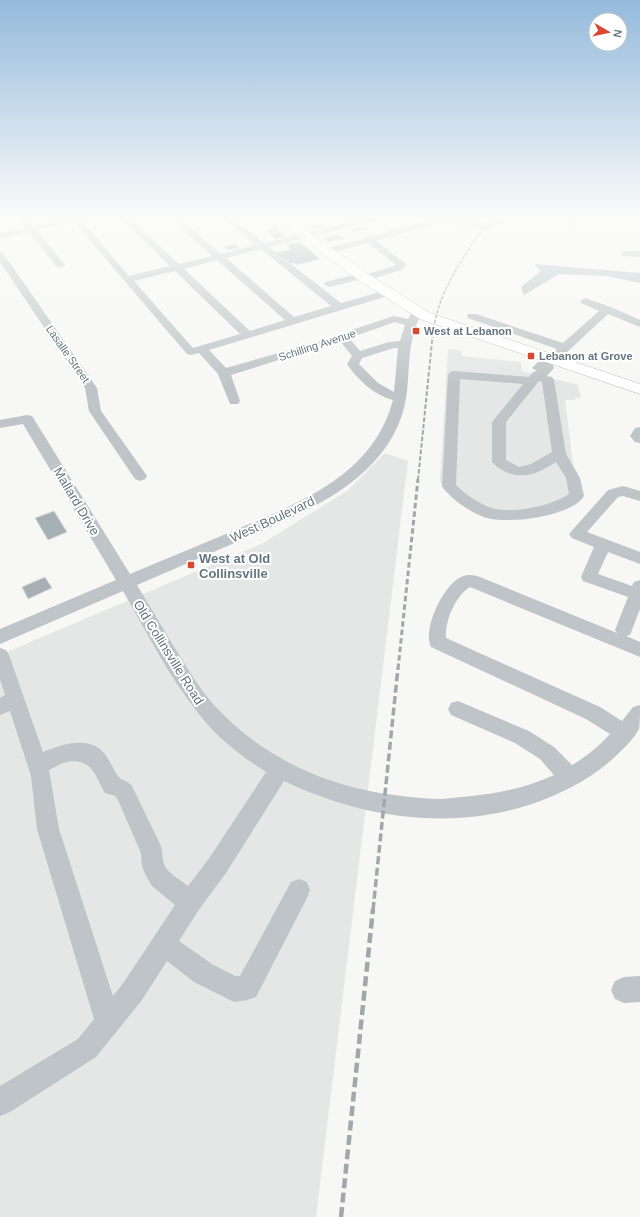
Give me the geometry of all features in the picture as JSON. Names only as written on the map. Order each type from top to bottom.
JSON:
[{"type":"main road","points":[[359,274],[387,293],[414,318],[435,320],[550,362],[640,389]]},
{"type":"street","name":"Lasalle Street","points":[[13,274],[91,388],[96,411],[140,476]]},
{"type":"street","points":[[122,274],[191,352],[387,293]]},
{"type":"street","points":[[127,280],[153,274]]},
{"type":"street","points":[[183,274],[248,335]]},
{"type":"street","points":[[239,274],[293,322]]},
{"type":"street","points":[[298,274],[340,308]]},
{"type":"street","points":[[329,284],[375,274]]},
{"type":"street","points":[[585,301],[640,324]]},
{"type":"street","points":[[559,454],[541,465],[522,472],[505,467],[499,462],[499,422],[535,378],[541,375],[548,368],[550,362],[607,309]]},
{"type":"street","points":[[472,316],[566,348]]},
{"type":"street","name":"Schilling Avenue","points":[[224,373],[342,337],[394,319],[414,318]]},
{"type":"street","name":"West Boulevard","points":[[0,637],[283,516],[329,491],[354,472],[378,446],[392,423],[400,398],[404,344],[414,318]]},
{"type":"street","points":[[342,337],[358,356]]},
{"type":"street","points":[[400,398],[388,396],[382,393],[353,364],[358,356],[393,344],[404,344]]},
{"type":"street","points":[[202,349],[224,373],[234,401]]},
{"type":"street","points":[[454,375],[535,378],[548,380],[559,454],[573,478],[577,496],[562,506],[520,515],[492,514],[460,498],[449,486],[454,375]]},
{"type":"street","name":"Mallard Drive","points":[[0,424],[26,419],[63,477],[126,583]]},
{"type":"street","points":[[640,431],[637,436],[640,439]]},
{"type":"street","points":[[640,496],[623,491],[613,493],[577,534],[640,558]]},
{"type":"street","points":[[602,544],[589,577],[637,600],[624,630]]},
{"type":"street","points":[[625,732],[593,714],[438,642],[437,628],[440,616],[458,588],[467,581],[474,581],[640,650]]},
{"type":"street","name":"Old Collinsville Road","points":[[126,583],[183,678],[206,711],[236,740],[280,769],[315,785],[355,798],[384,804],[440,809],[491,804],[538,792],[583,770],[618,741],[640,713]]},
{"type":"street","points":[[0,655],[8,703],[38,765],[41,776],[48,829],[108,1022]]},
{"type":"street","points":[[458,709],[522,737],[547,753],[569,776]]},
{"type":"street","points":[[38,765],[67,751],[83,752],[95,757],[112,786],[121,788],[125,793],[152,852],[153,866],[160,878],[190,903]]},
{"type":"street","points":[[0,1102],[87,1048],[133,991],[190,903],[218,865],[280,769]]},
{"type":"street","points":[[164,944],[203,973],[234,989],[247,988],[299,890]]},
{"type":"shaded area","points":[[538,274],[640,274],[640,283],[607,276],[559,274],[524,295],[521,287]]},
{"type":"shaded area","points":[[448,349],[460,350],[462,356],[521,362],[522,371],[578,385],[581,397],[574,400],[565,400],[574,472],[579,493],[557,511],[524,520],[503,518],[459,500],[444,490],[440,480]]},
{"type":"shaded area","points":[[385,453],[408,461],[316,1217],[0,1217],[0,655],[263,543],[347,491]]},
{"type":"building","points":[[54,511],[67,532],[48,540],[35,518]]},
{"type":"building","points":[[45,577],[52,588],[28,599],[22,587]]},
{"type":"railway","points":[[433,333],[441,301],[454,274]]},
{"type":"railway","points":[[418,480],[433,332]]},
{"type":"railway","points":[[398,669],[418,479]]},
{"type":"railway","points":[[373,910],[398,668]]},
{"type":"railway","points":[[341,1217],[373,909]]},
{"type":"place","name":"West at Lebanon","points":[[416,331]]},
{"type":"place","name":"Lebanon at Grove","points":[[531,356]]},
{"type":"place","name":"West at Old Collinsville","points":[[191,565]]}]
